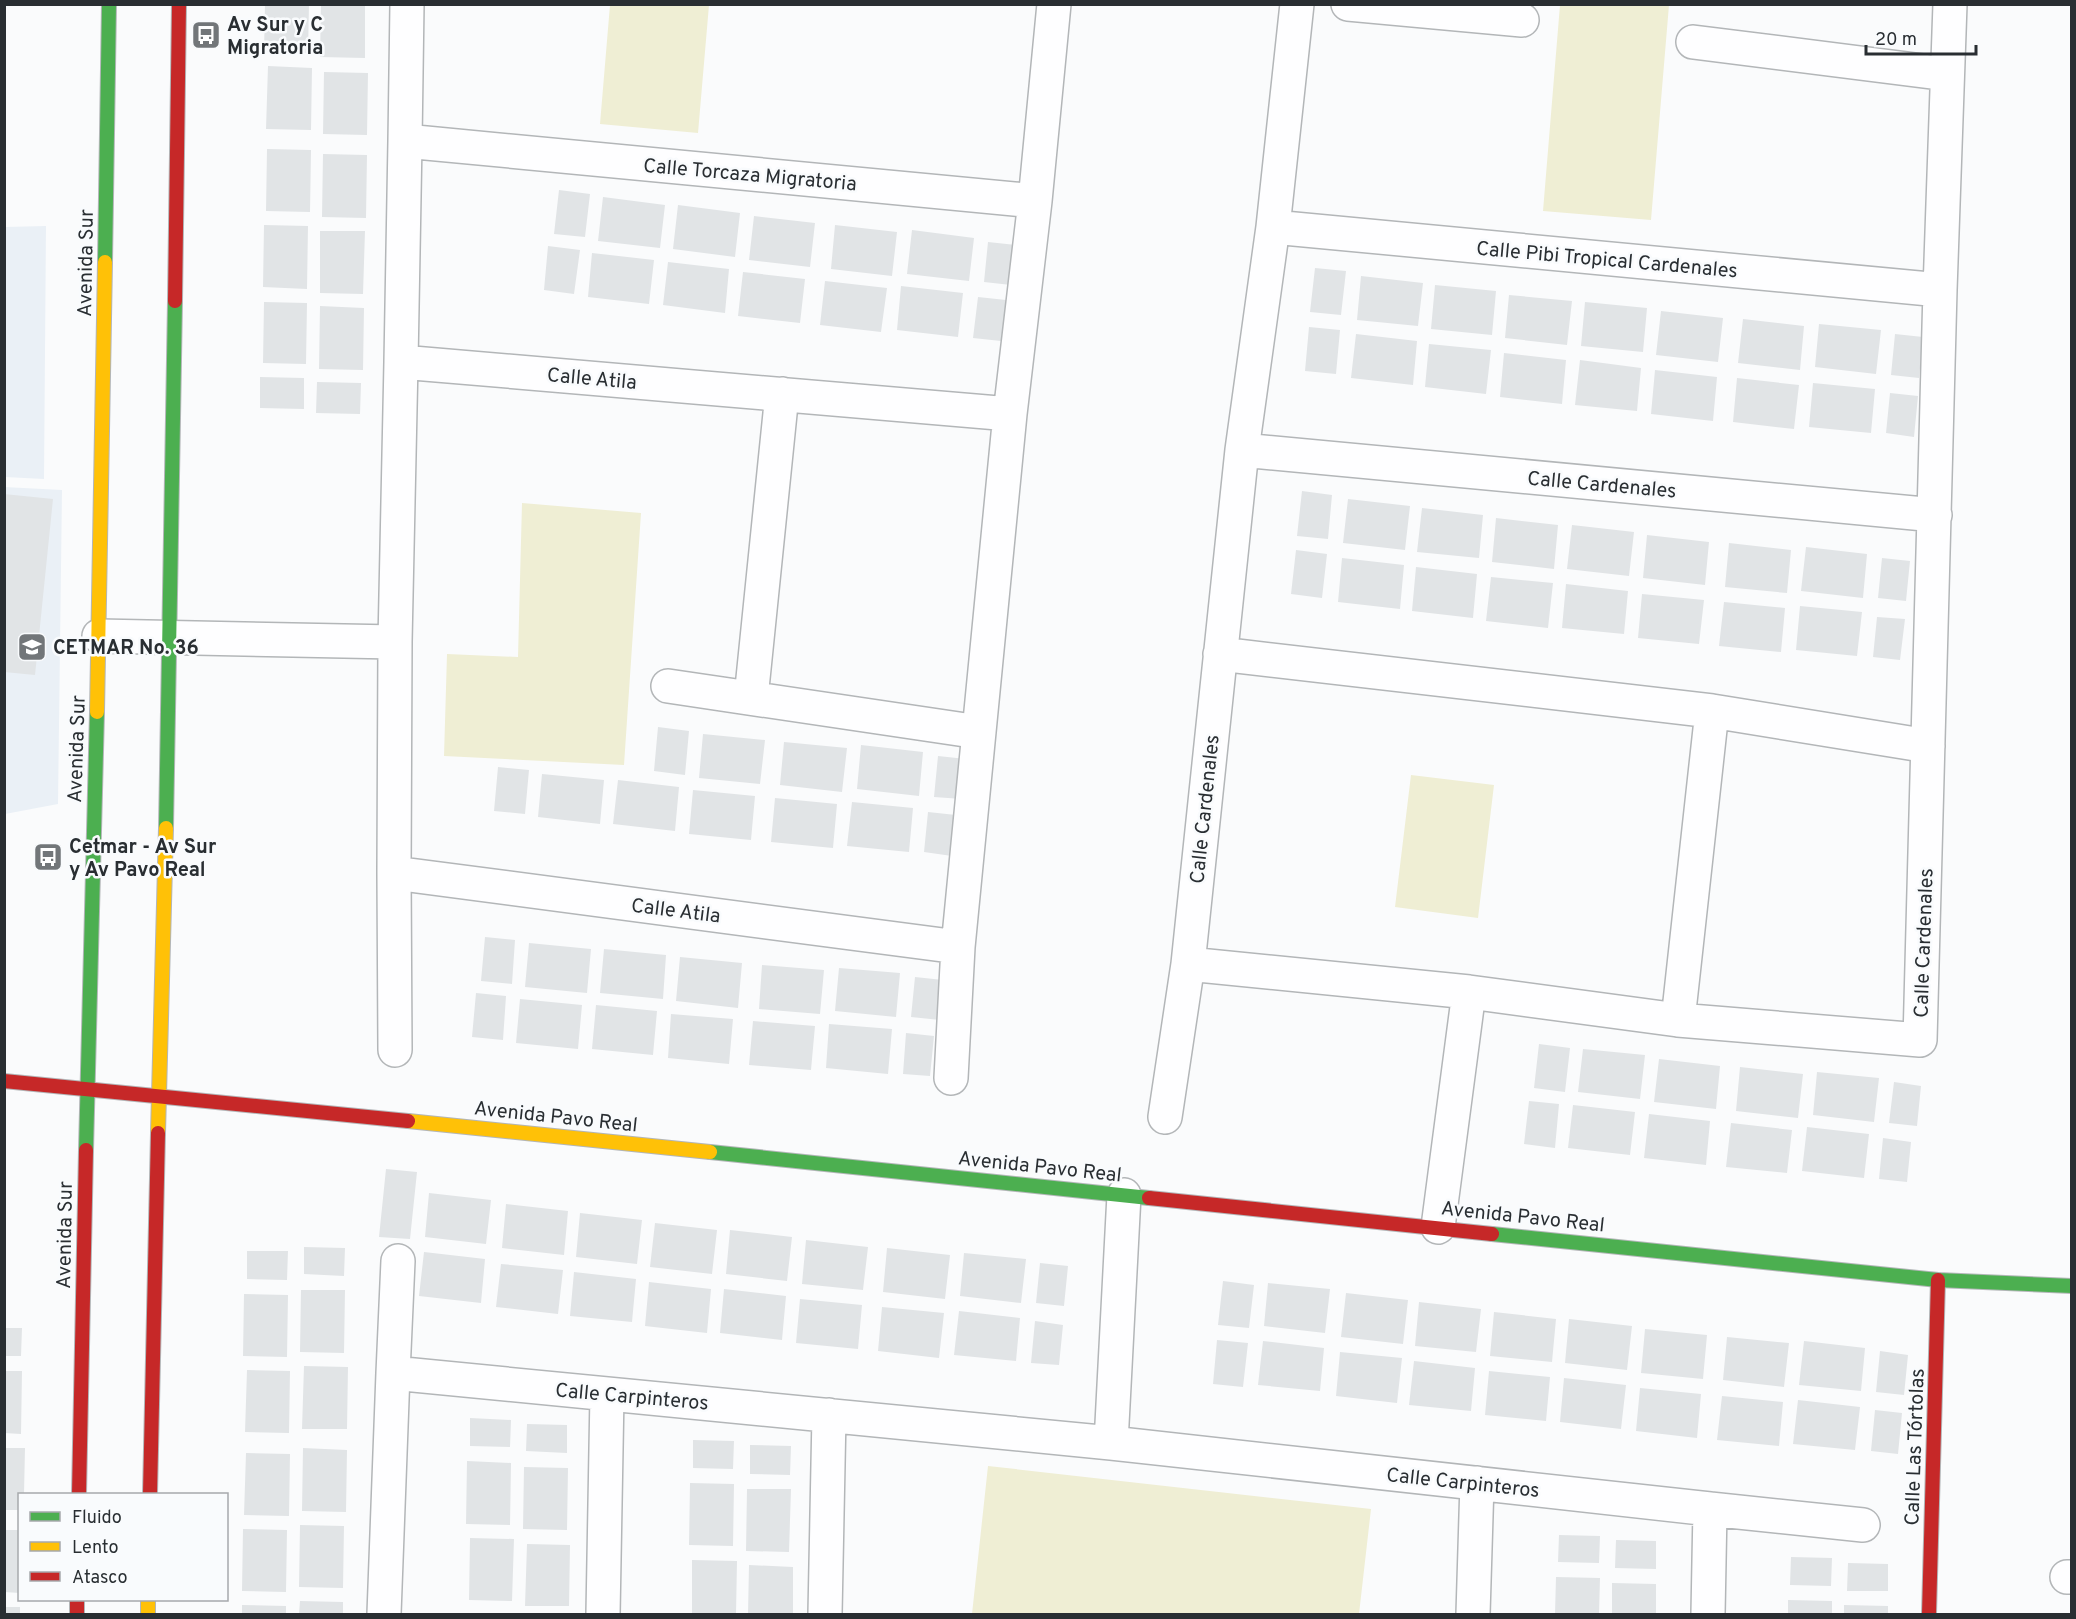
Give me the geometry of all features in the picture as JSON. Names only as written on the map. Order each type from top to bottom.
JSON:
[{"type":"main road","name":"Avenida Sur","points":[[79,1493],[99,636],[109,4]]},
{"type":"main road","points":[[150,1493],[170,638],[179,4]]},
{"type":"main road","name":"Avenida Pavo Real","points":[[4,1081],[1124,1194],[1938,1280],[2072,1286]]},
{"type":"main road","name":"Calle Las Tórtolas","points":[[1929,1614],[1938,1280]]},
{"type":"street","points":[[395,1050],[395,642],[407,4]]},
{"type":"street","points":[[951,1078],[958,947],[1010,414],[1035,201],[1054,4]]},
{"type":"street","points":[[1242,450],[1273,227],[1297,4]]},
{"type":"street","points":[[1348,4],[1522,20]]},
{"type":"street","points":[[1935,515],[1950,4]]},
{"type":"street","points":[[1693,42],[1947,74]]},
{"type":"street","name":"Calle Torcaza Migratoria","points":[[405,141],[1035,201]]},
{"type":"street","name":"Calle Pibi Tropical Cardenales","points":[[1273,227],[1940,290]]},
{"type":"street","name":"Calle Atila","points":[[401,362],[1010,414]]},
{"type":"street","points":[[751,698],[782,394]]},
{"type":"street","name":"Calle Cardenales","points":[[1165,1117],[1188,964],[1242,450],[1935,515],[1920,1040],[1678,1020],[1470,992],[1188,964]]},
{"type":"street","points":[[99,636],[395,642]]},
{"type":"street","points":[[1220,654],[1712,711],[1928,747]]},
{"type":"street","points":[[668,686],[979,732]]},
{"type":"street","points":[[1678,1020],[1712,711]]},
{"type":"street","name":"Calle Atila","points":[[394,873],[958,947]]},
{"type":"street","points":[[1438,1227],[1470,992]]},
{"type":"street","points":[[1111,1443],[1124,1194]]},
{"type":"street","points":[[384,1614],[398,1261]]},
{"type":"street","name":"Calle Carpinteros","points":[[393,1374],[1111,1443],[1863,1525]]},
{"type":"street","points":[[603,1614],[607,1394]]},
{"type":"street","points":[[825,1614],[829,1415]]},
{"type":"street","points":[[1473,1614],[1477,1483]]},
{"type":"street","points":[[1708,1614],[1710,1509]]},
{"type":"shaded area","points":[[46,226],[44,479],[5,477],[5,227]]},
{"type":"shaded area","name":"CETMAR No. 36","points":[[4,487],[62,490],[58,804],[5,814]]},
{"type":"green space","points":[[610,5],[709,5],[698,133],[600,124]]},
{"type":"green space","points":[[1560,5],[1669,5],[1651,220],[1543,211]]},
{"type":"green space","points":[[522,503],[641,513],[624,765],[444,756],[447,654],[518,657]]},
{"type":"green space","points":[[1411,775],[1494,785],[1478,918],[1395,907]]},
{"type":"green space","points":[[988,1466],[1371,1509],[1359,1614],[972,1614]]},
{"type":"building","points":[[265,4],[309,4],[308,53],[264,52]]},
{"type":"building","points":[[321,4],[365,4],[365,58],[320,57]]},
{"type":"building","points":[[268,66],[312,68],[311,130],[266,129]]},
{"type":"building","points":[[324,72],[368,73],[367,135],[323,134]]},
{"type":"building","points":[[267,149],[311,150],[310,212],[266,211]]},
{"type":"building","points":[[323,154],[367,155],[366,218],[322,217]]},
{"type":"building","points":[[559,190],[590,194],[585,237],[554,234]]},
{"type":"building","points":[[603,197],[665,205],[660,248],[598,241]]},
{"type":"building","points":[[678,205],[740,213],[735,257],[673,249]]},
{"type":"building","points":[[754,216],[815,223],[810,267],[749,260]]},
{"type":"building","points":[[264,225],[308,226],[307,289],[263,287]]},
{"type":"building","points":[[835,225],[897,232],[892,276],[831,269]]},
{"type":"building","points":[[912,230],[974,238],[969,281],[907,274]]},
{"type":"building","points":[[320,231],[365,231],[363,294],[320,293]]},
{"type":"building","points":[[988,242],[1016,245],[1011,285],[984,282]]},
{"type":"building","points":[[548,246],[580,250],[574,294],[544,290]]},
{"type":"building","points":[[592,253],[654,260],[649,304],[588,297]]},
{"type":"building","points":[[668,262],[729,269],[725,313],[663,305]]},
{"type":"building","points":[[1315,268],[1346,271],[1341,315],[1310,312]]},
{"type":"building","points":[[743,272],[805,279],[800,323],[738,316]]},
{"type":"building","points":[[1361,276],[1423,283],[1418,326],[1357,320]]},
{"type":"building","points":[[825,281],[887,288],[881,332],[820,325]]},
{"type":"building","points":[[1435,285],[1496,291],[1492,335],[1431,329]]},
{"type":"building","points":[[901,286],[963,293],[958,337],[897,330]]},
{"type":"building","points":[[1509,295],[1572,301],[1567,345],[1505,338]]},
{"type":"building","points":[[978,297],[1006,300],[1001,341],[973,338]]},
{"type":"building","points":[[264,302],[307,303],[306,364],[263,363]]},
{"type":"building","points":[[1585,302],[1647,308],[1643,352],[1581,346]]},
{"type":"building","points":[[320,306],[364,308],[363,370],[319,369]]},
{"type":"building","points":[[1661,311],[1723,318],[1718,362],[1656,355]]},
{"type":"building","points":[[1743,319],[1804,326],[1800,370],[1738,363]]},
{"type":"building","points":[[1819,324],[1881,330],[1876,374],[1815,367]]},
{"type":"building","points":[[1309,327],[1340,330],[1336,374],[1305,371]]},
{"type":"building","points":[[1356,334],[1417,341],[1413,385],[1351,378]]},
{"type":"building","points":[[1895,334],[1923,337],[1919,378],[1891,375]]},
{"type":"building","points":[[1429,344],[1491,350],[1486,394],[1425,387]]},
{"type":"building","points":[[1504,353],[1566,360],[1562,404],[1500,397]]},
{"type":"building","points":[[1580,360],[1641,368],[1637,411],[1575,405]]},
{"type":"building","points":[[1655,370],[1717,377],[1713,421],[1651,414]]},
{"type":"building","points":[[260,377],[304,378],[304,409],[260,408]]},
{"type":"building","points":[[1737,378],[1799,385],[1794,429],[1733,422]]},
{"type":"building","points":[[317,382],[361,383],[360,414],[316,413]]},
{"type":"building","points":[[1813,383],[1875,389],[1871,433],[1809,427]]},
{"type":"building","points":[[1890,393],[1918,396],[1914,437],[1886,433]]},
{"type":"building","points":[[1302,491],[1332,495],[1328,539],[1297,536]]},
{"type":"building","points":[[4,494],[53,499],[35,675],[4,672]]},
{"type":"building","points":[[1348,499],[1410,506],[1405,550],[1343,543]]},
{"type":"building","points":[[1422,508],[1483,515],[1479,558],[1417,552]]},
{"type":"building","points":[[1496,518],[1558,525],[1554,569],[1492,562]]},
{"type":"building","points":[[1572,525],[1634,532],[1629,576],[1567,569]]},
{"type":"building","points":[[1647,535],[1709,542],[1705,585],[1643,578]]},
{"type":"building","points":[[1729,543],[1791,550],[1787,593],[1725,587]]},
{"type":"building","points":[[1806,547],[1867,554],[1863,598],[1801,591]]},
{"type":"building","points":[[1296,550],[1327,554],[1322,598],[1291,594]]},
{"type":"building","points":[[1342,558],[1404,565],[1400,609],[1338,602]]},
{"type":"building","points":[[1882,558],[1910,561],[1906,601],[1878,598]]},
{"type":"building","points":[[1416,567],[1477,574],[1473,618],[1412,611]]},
{"type":"building","points":[[1491,577],[1553,583],[1548,628],[1486,621]]},
{"type":"building","points":[[1566,584],[1628,591],[1624,634],[1562,628]]},
{"type":"building","points":[[1642,594],[1704,600],[1699,644],[1638,638]]},
{"type":"building","points":[[1724,602],[1785,608],[1781,652],[1719,646]]},
{"type":"building","points":[[1800,606],[1862,612],[1857,656],[1796,650]]},
{"type":"building","points":[[1877,617],[1905,619],[1900,660],[1873,657]]},
{"type":"building","points":[[658,727],[689,731],[685,775],[654,771]]},
{"type":"building","points":[[703,734],[765,740],[760,784],[699,778]]},
{"type":"building","points":[[784,742],[847,748],[842,792],[780,785]]},
{"type":"building","points":[[861,745],[923,752],[919,796],[857,789]]},
{"type":"building","points":[[938,756],[966,759],[962,799],[934,797]]},
{"type":"building","points":[[498,767],[529,770],[525,814],[494,811]]},
{"type":"building","points":[[542,774],[604,780],[600,824],[538,817]]},
{"type":"building","points":[[618,780],[679,787],[675,831],[613,824]]},
{"type":"building","points":[[693,790],[755,796],[751,840],[689,834]]},
{"type":"building","points":[[775,798],[837,804],[833,848],[771,842]]},
{"type":"building","points":[[852,802],[913,808],[909,852],[847,846]]},
{"type":"building","points":[[928,812],[956,815],[952,856],[924,852]]},
{"type":"building","points":[[485,937],[515,940],[512,984],[481,981]]},
{"type":"building","points":[[529,943],[591,949],[587,993],[525,987]]},
{"type":"building","points":[[604,949],[666,955],[663,999],[600,993]]},
{"type":"building","points":[[680,957],[742,963],[738,1008],[676,1001]]},
{"type":"building","points":[[762,965],[824,970],[820,1014],[759,1009]]},
{"type":"building","points":[[839,968],[900,973],[896,1017],[835,1011]]},
{"type":"building","points":[[915,977],[943,980],[940,1020],[911,1017]]},
{"type":"building","points":[[476,993],[506,996],[503,1040],[472,1037]]},
{"type":"building","points":[[520,999],[582,1005],[578,1049],[516,1043]]},
{"type":"building","points":[[596,1005],[657,1011],[653,1055],[592,1049]]},
{"type":"building","points":[[671,1014],[733,1019],[729,1064],[668,1058]]},
{"type":"building","points":[[753,1021],[815,1026],[811,1070],[749,1065]]},
{"type":"building","points":[[829,1024],[892,1029],[888,1074],[826,1068]]},
{"type":"building","points":[[906,1033],[934,1036],[930,1076],[903,1074]]},
{"type":"building","points":[[1539,1044],[1570,1048],[1565,1092],[1534,1088]]},
{"type":"building","points":[[1583,1049],[1645,1055],[1640,1099],[1578,1092]]},
{"type":"building","points":[[1659,1059],[1720,1066],[1716,1109],[1654,1102]]},
{"type":"building","points":[[1740,1067],[1803,1074],[1798,1118],[1736,1111]]},
{"type":"building","points":[[1817,1072],[1879,1078],[1874,1122],[1813,1115]]},
{"type":"building","points":[[1894,1082],[1921,1086],[1917,1126],[1889,1123]]},
{"type":"building","points":[[1529,1101],[1559,1104],[1555,1148],[1524,1144]]},
{"type":"building","points":[[1573,1105],[1635,1112],[1630,1155],[1568,1148]]},
{"type":"building","points":[[1649,1114],[1710,1121],[1706,1165],[1644,1158]]},
{"type":"building","points":[[1731,1123],[1792,1130],[1787,1173],[1726,1167]]},
{"type":"building","points":[[1807,1127],[1869,1134],[1864,1178],[1802,1171]]},
{"type":"building","points":[[1883,1138],[1911,1142],[1907,1182],[1879,1179]]},
{"type":"building","points":[[386,1169],[417,1172],[410,1239],[379,1237]]},
{"type":"building","points":[[429,1193],[491,1200],[486,1244],[425,1237]]},
{"type":"building","points":[[506,1204],[568,1211],[564,1255],[502,1248]]},
{"type":"building","points":[[580,1213],[642,1220],[637,1264],[576,1257]]},
{"type":"building","points":[[655,1223],[717,1230],[712,1274],[650,1267]]},
{"type":"building","points":[[730,1230],[792,1237],[787,1281],[726,1274]]},
{"type":"building","points":[[806,1240],[868,1247],[863,1290],[802,1284]]},
{"type":"building","points":[[304,1247],[345,1248],[344,1276],[304,1274]]},
{"type":"building","points":[[887,1248],[950,1255],[945,1299],[883,1292]]},
{"type":"building","points":[[247,1251],[288,1251],[287,1280],[247,1279]]},
{"type":"building","points":[[424,1252],[485,1259],[481,1303],[419,1296]]},
{"type":"building","points":[[964,1253],[1026,1259],[1021,1303],[960,1296]]},
{"type":"building","points":[[1040,1263],[1068,1266],[1064,1306],[1036,1303]]},
{"type":"building","points":[[501,1264],[563,1270],[558,1314],[496,1307]]},
{"type":"building","points":[[574,1272],[636,1279],[632,1322],[570,1316]]},
{"type":"building","points":[[1223,1281],[1254,1285],[1249,1328],[1218,1325]]},
{"type":"building","points":[[649,1282],[711,1289],[707,1333],[645,1326]]},
{"type":"building","points":[[1268,1283],[1330,1289],[1325,1333],[1264,1326]]},
{"type":"building","points":[[724,1289],[786,1296],[782,1340],[720,1333]]},
{"type":"building","points":[[301,1290],[345,1290],[344,1353],[300,1352]]},
{"type":"building","points":[[1346,1293],[1408,1300],[1403,1344],[1341,1337]]},
{"type":"building","points":[[244,1294],[288,1295],[287,1357],[243,1356]]},
{"type":"building","points":[[800,1299],[862,1305],[858,1349],[796,1343]]},
{"type":"building","points":[[1419,1302],[1481,1309],[1476,1352],[1415,1346]]},
{"type":"building","points":[[882,1307],[944,1313],[939,1358],[878,1351]]},
{"type":"building","points":[[959,1311],[1020,1318],[1016,1361],[954,1355]]},
{"type":"building","points":[[1494,1312],[1556,1319],[1552,1362],[1490,1356]]},
{"type":"building","points":[[1569,1319],[1632,1326],[1627,1370],[1565,1363]]},
{"type":"building","points":[[1035,1321],[1063,1325],[1059,1365],[1031,1363]]},
{"type":"building","points":[[4,1328],[22,1328],[21,1356],[4,1356]]},
{"type":"building","points":[[1645,1329],[1707,1335],[1703,1379],[1641,1373]]},
{"type":"building","points":[[1727,1337],[1789,1343],[1784,1387],[1723,1380]]},
{"type":"building","points":[[1217,1340],[1248,1343],[1243,1387],[1213,1384]]},
{"type":"building","points":[[1263,1341],[1324,1348],[1320,1391],[1258,1385]]},
{"type":"building","points":[[1804,1341],[1865,1348],[1861,1391],[1799,1385]]},
{"type":"building","points":[[1880,1351],[1908,1355],[1904,1395],[1876,1392]]},
{"type":"building","points":[[1340,1352],[1402,1358],[1397,1403],[1336,1396]]},
{"type":"building","points":[[1414,1361],[1475,1368],[1471,1411],[1409,1405]]},
{"type":"building","points":[[304,1366],[348,1367],[347,1429],[302,1429]]},
{"type":"building","points":[[247,1370],[290,1371],[289,1433],[245,1432]]},
{"type":"building","points":[[4,1371],[22,1371],[21,1434],[4,1433]]},
{"type":"building","points":[[1489,1371],[1550,1377],[1546,1421],[1485,1415]]},
{"type":"building","points":[[1564,1378],[1626,1385],[1621,1429],[1560,1422]]},
{"type":"building","points":[[1640,1388],[1701,1394],[1697,1438],[1636,1431]]},
{"type":"building","points":[[1722,1396],[1783,1402],[1779,1446],[1717,1440]]},
{"type":"building","points":[[1798,1400],[1860,1407],[1855,1450],[1793,1444]]},
{"type":"building","points":[[1875,1410],[1902,1413],[1898,1454],[1871,1451]]},
{"type":"building","points":[[470,1418],[511,1420],[510,1447],[470,1446]]},
{"type":"building","points":[[527,1424],[567,1425],[567,1453],[526,1451]]},
{"type":"building","points":[[693,1440],[734,1441],[733,1469],[693,1468]]},
{"type":"building","points":[[750,1445],[791,1446],[790,1475],[750,1474]]},
{"type":"building","points":[[4,1448],[25,1448],[24,1493],[18,1493],[18,1510],[4,1510]]},
{"type":"building","points":[[303,1448],[347,1450],[346,1512],[302,1511]]},
{"type":"building","points":[[246,1453],[290,1454],[289,1516],[244,1515]]},
{"type":"building","points":[[467,1461],[511,1463],[510,1525],[466,1524]]},
{"type":"building","points":[[524,1467],[568,1468],[567,1530],[523,1529]]},
{"type":"building","points":[[690,1483],[734,1484],[733,1546],[689,1545]]},
{"type":"building","points":[[747,1489],[791,1489],[789,1552],[746,1551]]},
{"type":"building","points":[[300,1525],[344,1526],[343,1588],[299,1587]]},
{"type":"building","points":[[243,1529],[287,1530],[286,1592],[242,1591]]},
{"type":"building","points":[[4,1530],[18,1530],[18,1593],[4,1592]]},
{"type":"building","points":[[1559,1535],[1600,1536],[1599,1563],[1558,1562]]},
{"type":"building","points":[[470,1538],[514,1539],[512,1601],[469,1600]]},
{"type":"building","points":[[1616,1540],[1656,1541],[1656,1569],[1615,1568]]},
{"type":"building","points":[[527,1544],[570,1545],[569,1606],[525,1606]]},
{"type":"building","points":[[1791,1557],[1832,1558],[1831,1586],[1790,1585]]},
{"type":"building","points":[[692,1560],[737,1561],[736,1614],[692,1614]]},
{"type":"building","points":[[1848,1563],[1888,1564],[1888,1591],[1847,1591]]},
{"type":"building","points":[[749,1565],[793,1567],[793,1614],[748,1614]]},
{"type":"building","points":[[1556,1577],[1600,1578],[1599,1614],[1555,1614]]},
{"type":"building","points":[[1612,1583],[1656,1584],[1656,1614],[1612,1614]]},
{"type":"building","points":[[1788,1600],[1832,1601],[1832,1614],[1788,1614]]},
{"type":"building","points":[[300,1601],[343,1602],[343,1614],[299,1614]]},
{"type":"building","points":[[242,1605],[286,1606],[286,1614],[242,1614]]},
{"type":"building","points":[[1844,1605],[1888,1606],[1888,1614],[1844,1614]]},
{"type":"building","points":[[4,1607],[20,1607],[20,1614],[4,1614]]},
{"type":"traffic: fast","points":[[105,262],[109,4]]},
{"type":"traffic: fast","points":[[166,828],[175,301]]},
{"type":"traffic: fast","points":[[86,1150],[97,712]]},
{"type":"traffic: fast","points":[[710,1152],[1149,1198]]},
{"type":"traffic: fast","points":[[1492,1234],[1938,1280],[2072,1286]]},
{"type":"traffic: slow","points":[[97,712],[105,262]]},
{"type":"traffic: slow","points":[[158,1133],[166,828]]},
{"type":"traffic: slow","points":[[408,1121],[710,1152]]},
{"type":"traffic: slow","points":[[148,1601],[148,1614]]},
{"type":"traffic: jam","points":[[175,301],[179,4]]},
{"type":"traffic: jam","points":[[4,1081],[408,1121]]},
{"type":"traffic: jam","points":[[150,1493],[158,1133]]},
{"type":"traffic: jam","points":[[79,1493],[86,1150]]},
{"type":"traffic: jam","points":[[1149,1198],[1492,1234]]},
{"type":"traffic: jam","points":[[1929,1614],[1938,1280]]},
{"type":"traffic: jam","points":[[77,1601],[77,1614]]},
{"type":"place","name":"Av Sur y C Migratoria","points":[[206,35]]},
{"type":"place","name":"CETMAR No. 36","points":[[32,647]]},
{"type":"place","name":"Cetmar - Av Sur y Av Pavo Real","points":[[48,857]]}]
